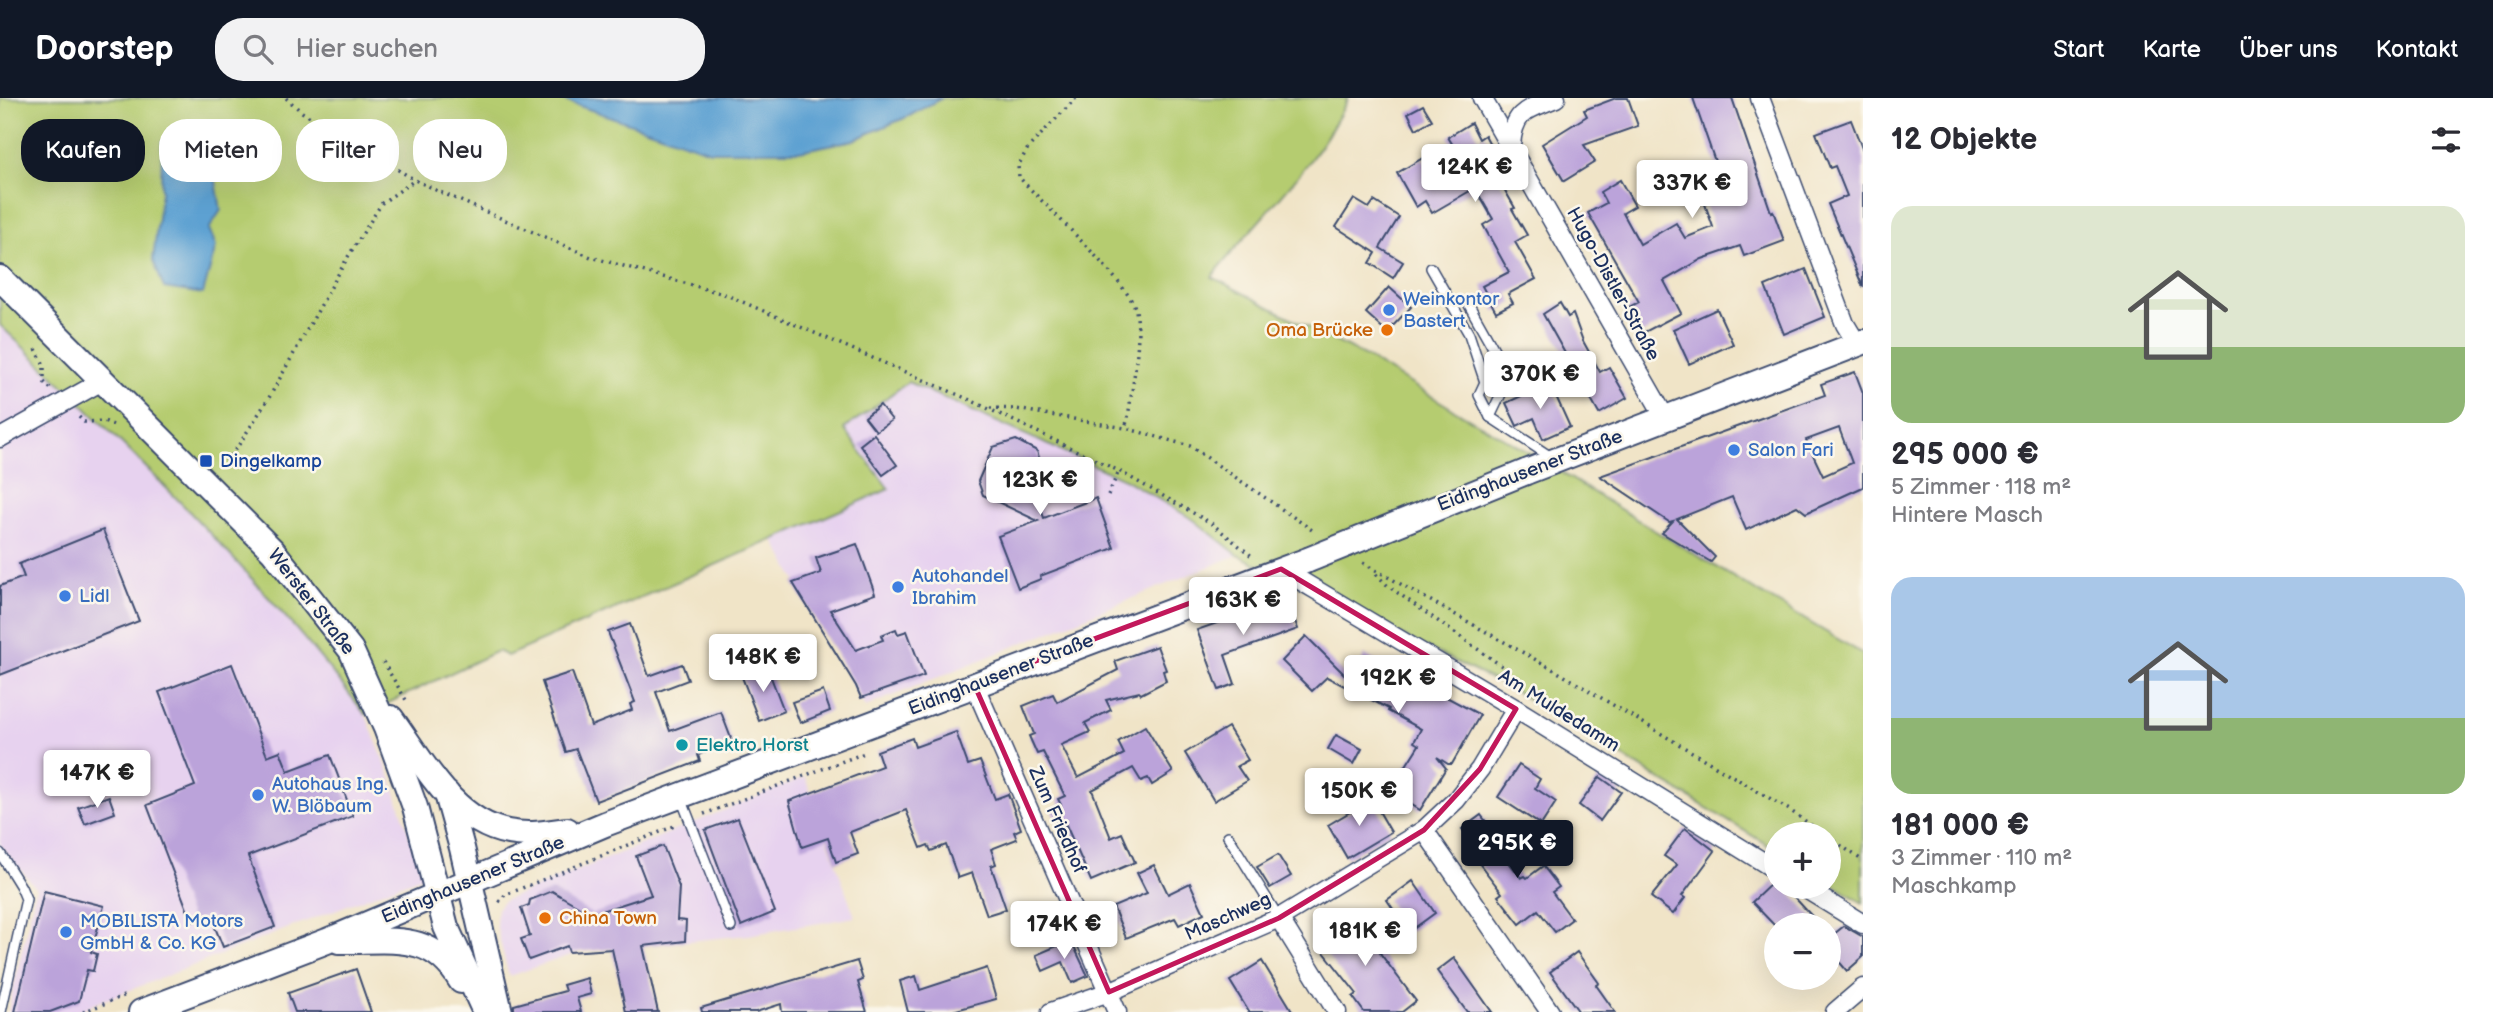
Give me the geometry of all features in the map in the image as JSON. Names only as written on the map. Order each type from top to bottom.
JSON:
[{"type":"main road","name":"Werster Straße","points":[[0,278],[273,551],[351,650],[370,689],[415,807],[446,927],[483,1012]]},
{"type":"main road","name":"Eidinghausener Straße","points":[[141,1012],[327,941],[605,824],[1308,560],[1526,472],[1860,346]]},
{"type":"main road","points":[[370,689],[447,794],[484,824],[506,832],[543,834],[605,824]]},
{"type":"main road","points":[[447,794],[500,1012]]},
{"type":"main road","points":[[327,941],[397,940],[420,944],[438,953],[453,967],[483,1012]]},
{"type":"street","name":"Hugo-Distler-Straße","points":[[1482,98],[1665,419]]},
{"type":"street","points":[[1511,145],[1513,124],[1528,109],[1556,98]]},
{"type":"street","points":[[1760,98],[1845,324],[1860,346]]},
{"type":"street","points":[[0,438],[104,380]]},
{"type":"street","name":"Am Muldedamm","points":[[1281,569],[1517,709],[1764,863]]},
{"type":"street","name":"Zum Friedhof","points":[[974,684],[1117,1012]]},
{"type":"street","name":"Maschweg","points":[[1051,1012],[1109,992],[1279,918],[1424,830],[1464,790],[1517,709]]},
{"type":"street","points":[[1424,830],[1550,1012]]},
{"type":"street","points":[[1822,899],[1863,924]]},
{"type":"street","points":[[1279,918],[1337,1012]]},
{"type":"street","points":[[1835,1012],[1863,988]]},
{"type":"lane","points":[[1432,268],[1469,334],[1485,382],[1479,395],[1490,417],[1555,461]]},
{"type":"lane","points":[[1469,305],[1505,369],[1501,394],[1490,417]]},
{"type":"lane","points":[[680,796],[731,927]]},
{"type":"lane","points":[[1228,836],[1279,918]]},
{"type":"lane","points":[[0,853],[26,899],[1,1012]]},
{"type":"path","points":[[286,98],[302,112],[413,179]]},
{"type":"path","points":[[1076,98],[1028,148],[1018,166],[1019,177],[1115,276],[1136,307],[1138,327],[1129,418],[1125,428]]},
{"type":"path","points":[[222,467],[270,396],[349,255],[382,203],[413,181]]},
{"type":"path","points":[[420,182],[591,257],[724,294],[988,408],[1119,471],[1211,523],[1255,558],[1281,569]]},
{"type":"path","points":[[27,340],[37,349],[44,365],[44,382],[84,422],[104,421],[122,430]]},
{"type":"path","points":[[988,408],[1125,428],[1190,446],[1315,532]]},
{"type":"path","points":[[1108,495],[1119,471]]},
{"type":"path","points":[[1361,562],[1556,671],[1807,822]]},
{"type":"path","points":[[1373,570],[1388,586],[1506,669],[1512,680],[1517,709]]},
{"type":"path","points":[[496,904],[505,895],[728,804]]},
{"type":"path","points":[[1841,846],[1863,861]]},
{"type":"highlighted area","points":[[1281,569],[1516,709],[1480,769],[1424,830],[1279,918],[1109,992],[974,684]]},
{"type":"shaded area","points":[[0,325],[95,416],[248,573],[317,651],[365,714],[391,778],[422,876],[74,1012],[8,1012],[36,888],[0,845]]},
{"type":"shaded area","points":[[908,382],[1124,479],[1194,520],[1238,555],[865,707],[774,540],[888,489],[844,429]]},
{"type":"shaded area","points":[[805,777],[855,917],[748,935],[580,952],[509,976],[496,925],[497,909],[503,901]]},
{"type":"green space","points":[[0,98],[556,98],[799,151],[854,140],[942,98],[1348,98],[1320,147],[1303,170],[1212,277],[1368,358],[1863,654],[1863,903],[1841,889],[1841,822],[1764,822],[1764,843],[1513,690],[1238,555],[1194,520],[1124,479],[908,382],[844,429],[889,489],[507,656],[497,651],[365,714],[281,611],[236,561],[144,465],[0,325]]},
{"type":"water","points":[[556,98],[942,98],[909,116],[853,140],[799,151],[710,151]]},
{"type":"water","points":[[161,182],[216,182],[221,210],[209,229],[216,246],[203,294],[164,288],[153,260]]},
{"type":"building","points":[[1616,98],[1628,98],[1638,126],[1584,145],[1595,162],[1564,181],[1542,144],[1587,116],[1584,110]]},
{"type":"building","points":[[1693,98],[1732,98],[1771,212],[1773,211],[1784,241],[1744,256],[1740,246],[1702,259],[1664,281],[1681,313],[1641,334],[1627,308],[1639,302],[1588,213],[1606,203],[1600,192],[1620,180],[1635,206],[1623,213],[1640,244],[1676,223],[1685,238],[1713,227],[1697,181],[1719,173]]},
{"type":"building","points":[[1423,105],[1432,120],[1416,129],[1408,113]]},
{"type":"building","points":[[1851,120],[1863,151],[1863,287],[1828,204],[1847,196],[1835,166],[1830,168],[1816,133]]},
{"type":"building","points":[[1471,123],[1479,139],[1485,135],[1494,152],[1489,155],[1494,165],[1491,166],[1527,235],[1515,242],[1536,279],[1508,294],[1513,303],[1496,312],[1482,286],[1509,272],[1483,225],[1493,219],[1475,188],[1432,213],[1425,201],[1416,207],[1397,173],[1423,158],[1429,169],[1457,152],[1448,137]]},
{"type":"building","points":[[1354,199],[1369,208],[1374,201],[1399,217],[1380,248],[1403,262],[1393,278],[1370,263],[1376,253],[1336,227]]},
{"type":"building","points":[[1806,269],[1825,317],[1784,334],[1765,286]]},
{"type":"building","name":"Weinkontor Bastert","points":[[1389,287],[1411,307],[1387,332],[1366,313]]},
{"type":"building","points":[[1560,303],[1568,317],[1573,314],[1583,341],[1600,372],[1609,367],[1627,398],[1599,414],[1543,314]]},
{"type":"building","points":[[1717,309],[1733,344],[1689,364],[1673,329]]},
{"type":"building","points":[[1855,372],[1863,393],[1863,487],[1806,513],[1797,506],[1746,530],[1732,497],[1677,519],[1715,557],[1711,562],[1662,533],[1673,521],[1669,522],[1600,476],[1825,395],[1821,384]],"holes":[[[1839,428],[1852,463],[1823,476],[1806,440]]]},
{"type":"building","points":[[1550,383],[1570,427],[1543,439],[1534,418],[1517,426],[1506,403]]},
{"type":"building","points":[[880,405],[892,420],[876,431],[865,417]]},
{"type":"building","points":[[874,434],[897,465],[883,475],[860,445]]},
{"type":"building","points":[[1016,440],[1037,451],[1044,474],[1036,494],[1044,518],[1096,498],[1114,548],[1040,576],[1041,579],[1018,588],[998,536],[1038,521],[983,495],[978,481],[993,447]]},
{"type":"building","name":"Lidl","points":[[103,530],[139,621],[0,675],[0,586],[24,577],[19,564]]},
{"type":"building","points":[[857,544],[875,594],[830,610],[856,650],[883,640],[881,635],[896,629],[898,634],[907,631],[924,676],[861,698],[793,583],[821,573],[816,558]]},
{"type":"building","points":[[1279,601],[1283,611],[1290,608],[1298,629],[1225,655],[1235,684],[1219,690],[1197,630]]},
{"type":"building","points":[[630,624],[649,676],[682,664],[688,680],[656,692],[670,731],[721,712],[732,741],[698,755],[700,761],[596,801],[576,749],[566,752],[542,682],[572,672],[591,726],[632,710],[630,704],[635,702],[608,632]]},
{"type":"building","points":[[1306,636],[1351,681],[1365,655],[1439,697],[1441,694],[1480,715],[1452,764],[1437,757],[1446,768],[1420,810],[1390,791],[1419,745],[1414,742],[1421,729],[1327,677],[1312,691],[1282,661]]},
{"type":"building","points":[[1157,646],[1166,670],[1163,671],[1166,681],[1141,694],[1139,692],[1106,700],[1111,710],[1085,723],[1090,732],[1061,745],[1078,778],[1124,754],[1118,742],[1145,726],[1173,772],[1152,785],[1148,778],[1141,781],[1133,768],[1092,790],[1111,838],[1122,833],[1135,862],[1091,881],[1066,825],[1059,827],[1052,809],[1061,805],[1058,799],[1065,796],[1043,752],[1037,754],[1029,736],[1034,734],[1023,706],[1053,694],[1057,702],[1118,670],[1115,661]]},
{"type":"building","name":"Autohaus Ing. W. Blöbaum","points":[[232,664],[267,756],[280,751],[288,771],[330,755],[353,816],[248,856],[275,927],[223,947],[210,915],[192,922],[147,805],[195,786],[159,692]]},
{"type":"building","points":[[767,667],[784,711],[759,721],[742,677]]},
{"type":"building","points":[[823,691],[830,711],[800,723],[792,702]]},
{"type":"building","points":[[1228,727],[1248,760],[1237,766],[1247,781],[1214,801],[1185,753]]},
{"type":"building","points":[[956,732],[968,765],[980,761],[995,799],[1008,794],[1021,829],[1014,832],[1017,839],[991,849],[996,864],[991,866],[1006,909],[987,915],[972,873],[958,878],[946,845],[931,851],[928,845],[921,848],[906,810],[850,832],[858,854],[836,862],[828,838],[802,847],[789,801],[882,766],[877,751],[912,738],[915,747]]},
{"type":"building","points":[[1336,735],[1362,749],[1354,764],[1328,749]]},
{"type":"building","points":[[1519,765],[1540,779],[1535,788],[1556,802],[1541,825],[1498,797]]},
{"type":"building","points":[[1600,777],[1621,792],[1600,821],[1579,805]]},
{"type":"building","points":[[109,796],[115,813],[85,824],[78,807]]},
{"type":"building","points":[[1372,799],[1391,832],[1347,858],[1328,825]]},
{"type":"building","points":[[1481,815],[1496,835],[1491,839],[1521,878],[1527,878],[1543,866],[1559,887],[1552,892],[1572,919],[1555,932],[1538,910],[1520,924],[1498,896],[1502,893],[1472,854],[1478,850],[1462,829]]},
{"type":"building","points":[[738,818],[775,912],[741,926],[705,830]]},
{"type":"building","points":[[1685,828],[1715,851],[1682,896],[1685,898],[1673,914],[1651,897],[1677,865],[1664,856]]},
{"type":"building","points":[[663,846],[679,887],[677,920],[686,921],[685,941],[643,946],[658,1012],[626,1012],[612,949],[569,952],[567,946],[529,960],[521,939],[530,936],[521,908],[529,905],[530,900],[552,891],[592,914],[651,895],[636,856]]},
{"type":"building","points":[[1278,855],[1291,876],[1270,888],[1257,867]]},
{"type":"building","points":[[1154,865],[1168,894],[1190,883],[1204,913],[1179,925],[1175,918],[1126,938],[1113,907],[1147,893],[1137,873]]},
{"type":"building","points":[[1413,881],[1435,913],[1409,932],[1387,900]]},
{"type":"building","name":"MOBILISTA Motors GmbH & Co. KG","points":[[44,891],[104,906],[91,952],[97,954],[93,971],[87,970],[79,1001],[50,1012],[15,1012]]},
{"type":"building","points":[[1764,891],[1764,899],[1796,899],[1809,913],[1764,915],[1752,902]]},
{"type":"building","points":[[1336,915],[1345,926],[1357,917],[1383,950],[1380,953],[1416,1001],[1402,1012],[1364,1012],[1353,997],[1357,994],[1320,947],[1332,938],[1322,926]]},
{"type":"building","points":[[1844,926],[1863,937],[1863,957],[1847,971],[1841,964],[1841,928]]},
{"type":"building","points":[[1071,940],[1088,976],[1072,983],[1063,962],[1043,971],[1036,955]]},
{"type":"building","points":[[1577,952],[1615,1012],[1579,1012],[1550,972]]},
{"type":"building","points":[[1454,958],[1492,1012],[1467,1012],[1437,971]]},
{"type":"building","points":[[857,961],[863,980],[858,982],[867,1012],[782,1012],[781,1004],[756,1012],[702,1012],[701,1008]]},
{"type":"building","points":[[1262,961],[1293,1012],[1249,1012],[1230,981]]},
{"type":"building","points":[[987,968],[996,999],[949,1012],[908,1012],[900,981],[916,976],[920,990]]},
{"type":"building","points":[[356,969],[371,1012],[295,1012],[288,993]]},
{"type":"building","points":[[587,978],[591,994],[577,998],[581,1012],[514,1012],[514,1005],[565,991],[563,985]]},
{"type":"place","name":"Weinkontor Bastert","points":[[1389,310]]},
{"type":"place","name":"Oma Brücke","points":[[1387,330]]},
{"type":"place","name":"Salon Fari","points":[[1734,450]]},
{"type":"place","name":"Dingelkamp","points":[[206,461]]},
{"type":"place","name":"Autohandel Ibrahim","points":[[898,587]]},
{"type":"place","name":"Lidl","points":[[65,596]]},
{"type":"place","name":"Elektro Horst","points":[[682,745]]},
{"type":"place","name":"Autohaus Ing. W. Blöbaum","points":[[258,795]]},
{"type":"place","name":"China Town","points":[[545,918]]},
{"type":"place","name":"MOBILISTA Motors GmbH & Co. KG","points":[[66,932]]}]
